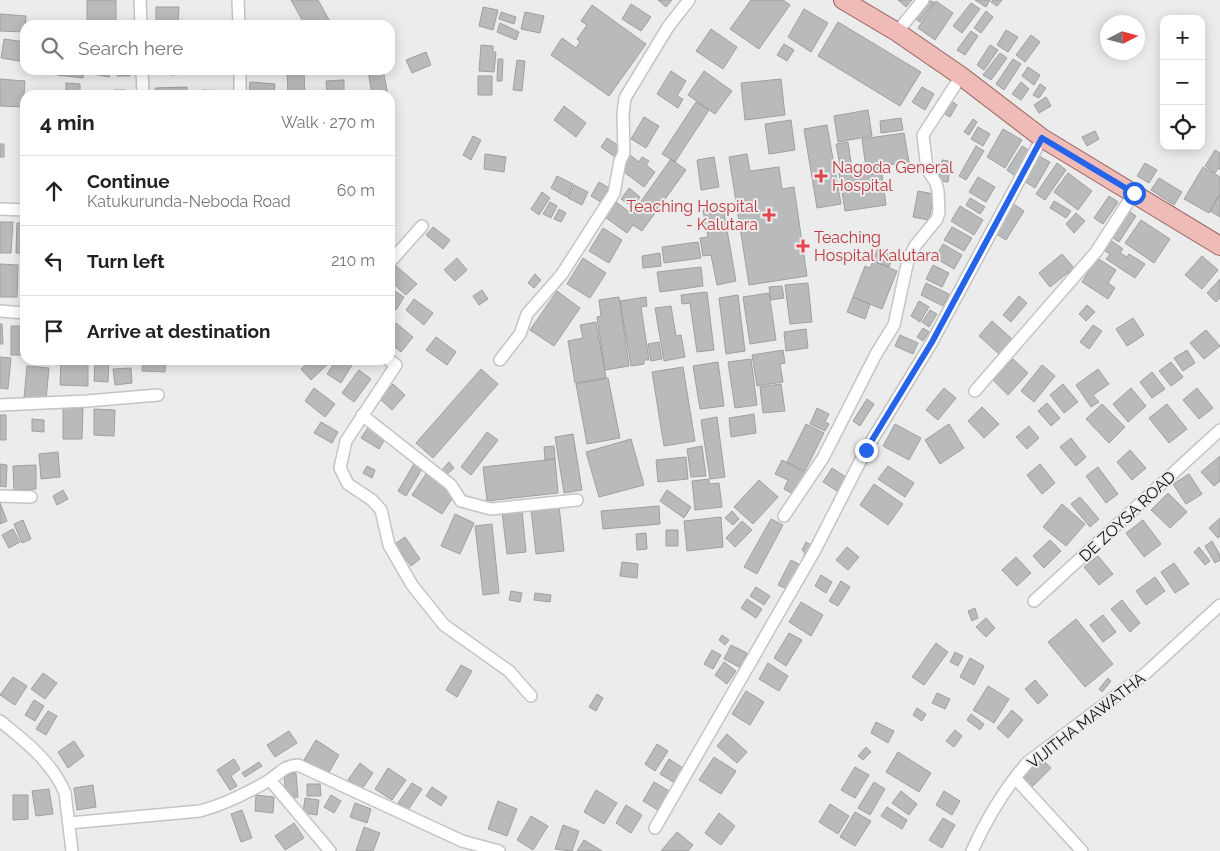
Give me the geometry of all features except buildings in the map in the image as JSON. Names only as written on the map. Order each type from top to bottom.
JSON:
[{"type":"main road","points":[[843,0],[897,32],[961,76],[1042,138],[1220,246]]},
{"type":"street","points":[[140,0],[141,20]]},
{"type":"street","points":[[238,0],[239,20]]},
{"type":"street","points":[[500,360],[520,334],[527,314],[562,274],[614,193],[620,161],[624,153],[623,114],[625,98],[668,27],[689,0]]},
{"type":"street","points":[[897,32],[923,0]]},
{"type":"street","points":[[142,75],[142,90]]},
{"type":"street","points":[[240,75],[240,90]]},
{"type":"street","points":[[784,516],[823,458],[876,354],[894,325],[908,260],[915,246],[937,219],[940,203],[936,182],[927,170],[924,135],[961,76]]},
{"type":"street","points":[[656,828],[815,550],[866,450],[932,342],[1042,138]]},
{"type":"street","points":[[975,391],[1096,252],[1134,193]]},
{"type":"street","points":[[0,209],[20,210]]},
{"type":"street","points":[[395,256],[422,226]]},
{"type":"street","points":[[0,311],[20,312]]},
{"type":"street","points":[[395,364],[346,441],[340,468],[348,484],[372,500],[381,510],[389,545],[412,585],[444,625],[509,671],[531,696]]},
{"type":"street","points":[[0,405],[87,402],[158,395]]},
{"type":"street","points":[[362,415],[451,485],[461,502],[491,509],[577,500]]},
{"type":"street","name":"DE ZOYSA ROAD","points":[[1034,601],[1220,430]]},
{"type":"street","points":[[0,496],[31,497]]},
{"type":"street","name":"VIJITHA MAWATHA","points":[[972,851],[987,818],[1014,778],[1028,762],[1146,673],[1220,605]]},
{"type":"street","points":[[0,721],[36,750],[62,785],[72,851]]},
{"type":"street","points":[[69,823],[200,811],[212,808],[270,780],[282,768],[298,765],[462,841],[500,851]]},
{"type":"street","points":[[1014,778],[1082,851]]},
{"type":"street","points":[[270,780],[330,851]]},
{"type":"place","name":"Nagoda General Hospital","points":[[821,176]]},
{"type":"place","name":"Teaching Hospital - Kalutara","points":[[769,215]]},
{"type":"place","name":"Teaching Hospital Kalutara","points":[[803,246]]},
{"type":"route","points":[[866,450],[932,342],[1042,138],[1134,193]]}]
